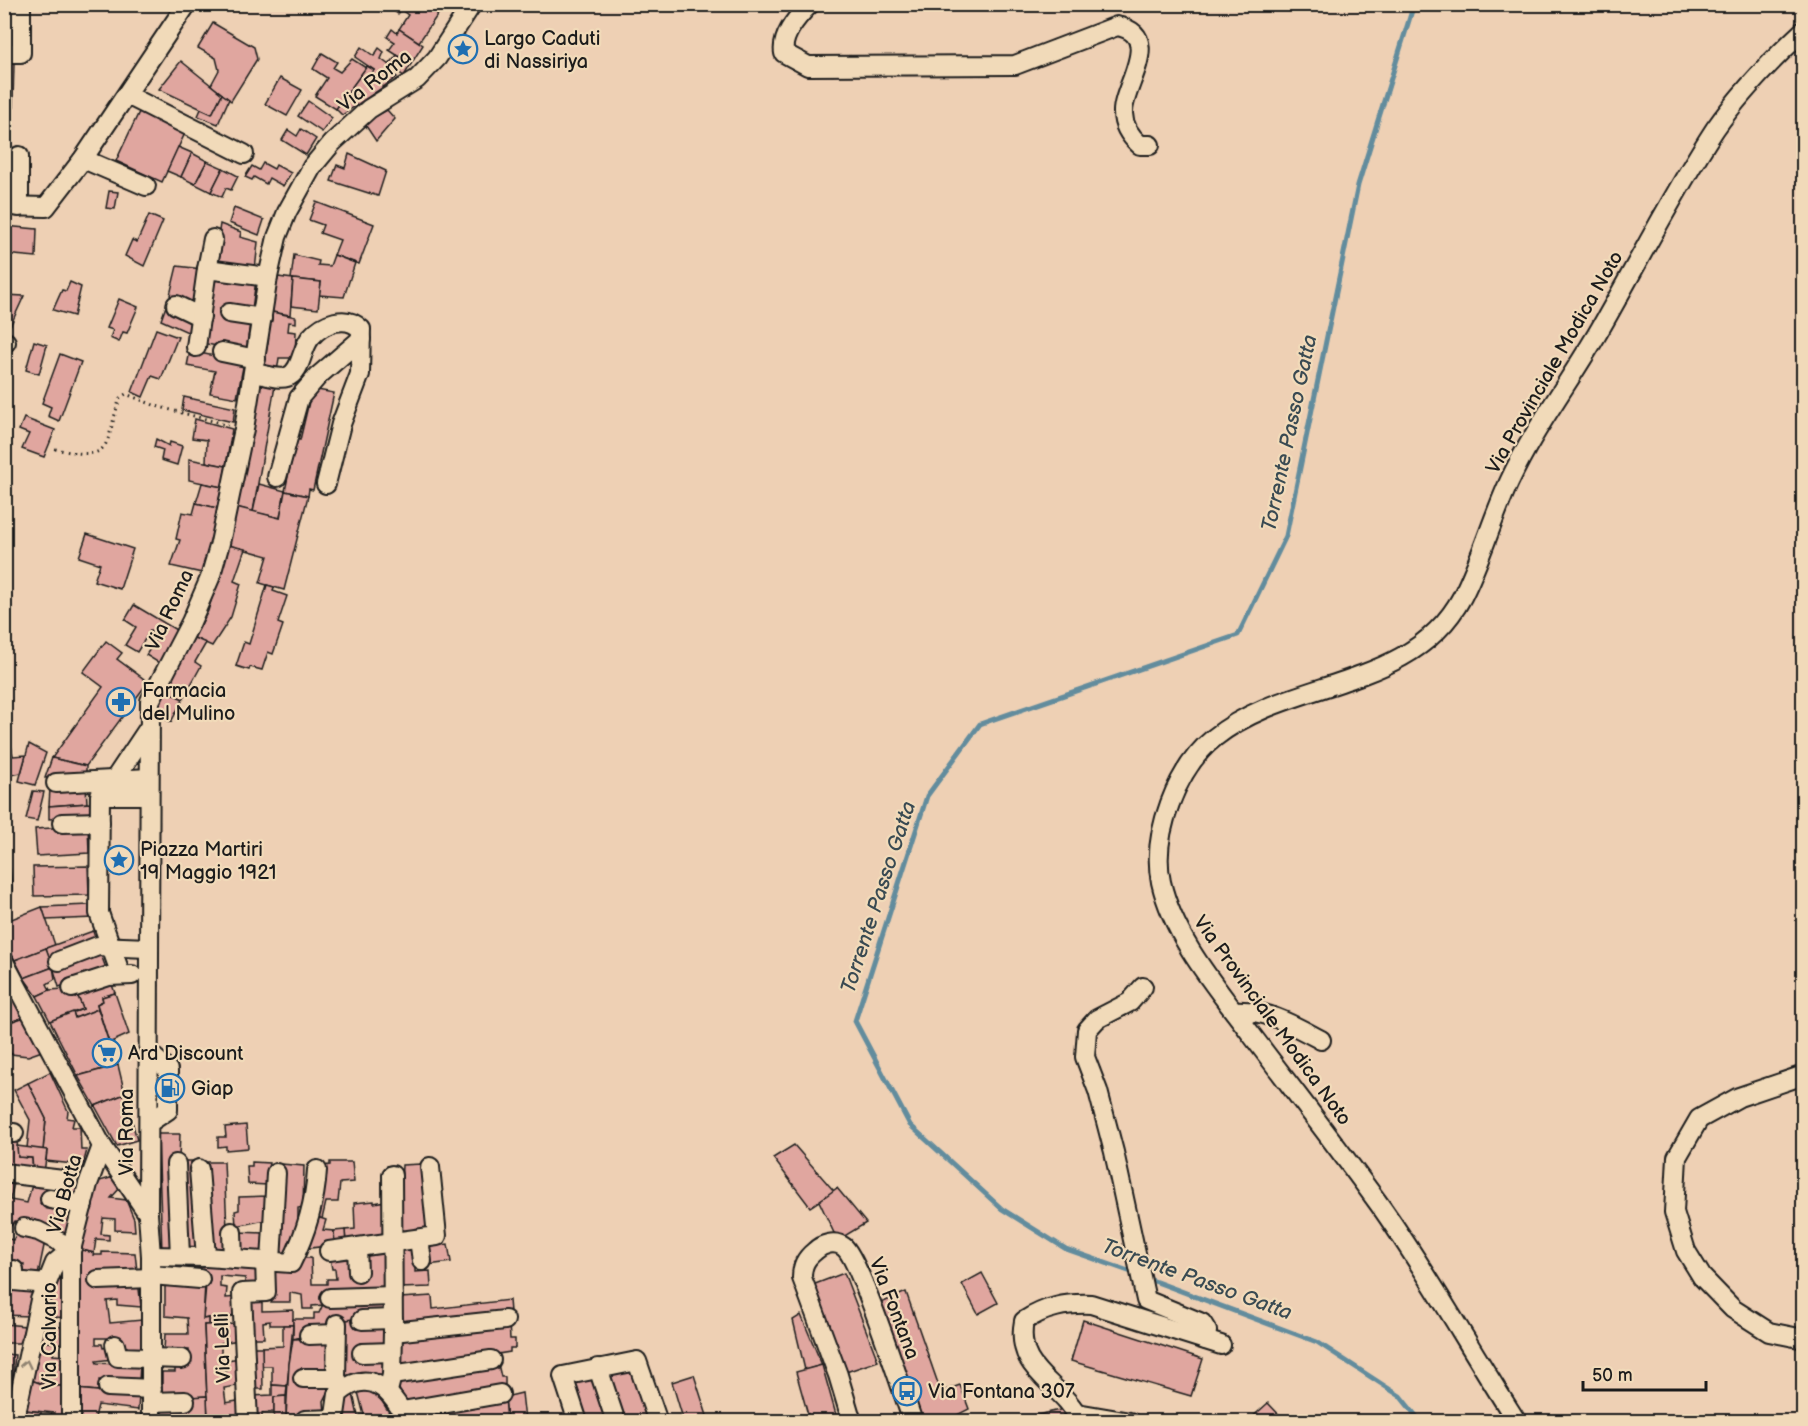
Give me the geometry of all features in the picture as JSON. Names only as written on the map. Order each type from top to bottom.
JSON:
[{"type":"street","points":[[4,53],[21,53],[21,4]]},
{"type":"street","points":[[19,156],[12,207],[46,207],[127,95],[187,4]]},
{"type":"street","name":"Via Roma","points":[[151,1422],[151,1256],[148,1214],[150,1122],[148,729],[150,701],[191,622],[210,578],[220,543],[244,429],[268,277],[277,237],[312,167],[357,118],[417,79],[436,58],[472,4]]},
{"type":"street","points":[[810,4],[788,34],[783,46],[784,53],[808,66],[1016,65],[1117,26],[1128,28],[1136,38],[1140,49],[1138,67],[1124,101],[1123,114],[1133,139],[1140,145],[1150,145]]},
{"type":"street","name":"Via Provinciale Modica Noto","points":[[1517,1422],[1434,1286],[1386,1214],[1234,1011],[1174,921],[1160,876],[1160,849],[1167,816],[1185,768],[1204,746],[1226,729],[1281,700],[1395,662],[1437,633],[1462,597],[1509,481],[1526,448],[1598,332],[1717,126],[1773,59],[1803,30]]},
{"type":"street","points":[[127,95],[244,154]]},
{"type":"street","points":[[82,159],[146,186]]},
{"type":"street","points":[[196,347],[213,239]]},
{"type":"street","points":[[207,269],[268,277]]},
{"type":"street","points":[[176,305],[201,317]]},
{"type":"street","points":[[229,312],[262,318]]},
{"type":"street","points":[[222,352],[284,378],[293,373],[310,338],[335,321],[356,325],[361,330],[360,374],[342,424],[326,484]]},
{"type":"street","points":[[277,477],[299,398],[318,376],[362,339]]},
{"type":"street","points":[[121,975],[99,913],[100,795],[114,788],[148,729]]},
{"type":"street","points":[[56,783],[114,788],[149,787]]},
{"type":"street","points":[[62,822],[100,822]]},
{"type":"street","points":[[59,961],[98,946],[148,948]]},
{"type":"street","points":[[4,963],[102,1146],[148,1214]]},
{"type":"street","points":[[72,988],[109,976],[148,974]]},
{"type":"street","points":[[1130,1422],[1079,1417],[1067,1399],[1035,1371],[1027,1358],[1022,1332],[1024,1321],[1034,1314],[1070,1304],[1091,1304],[1214,1342],[1202,1323],[1146,1300],[1114,1152],[1098,1091],[1085,1057],[1087,1030],[1097,1018],[1130,1002],[1143,987]]},
{"type":"street","points":[[1234,1011],[1251,1010],[1275,1017],[1320,1040]]},
{"type":"street","points":[[1803,1075],[1739,1097],[1699,1119],[1677,1157],[1674,1212],[1686,1251],[1702,1277],[1733,1309],[1769,1332],[1803,1339]]},
{"type":"street","name":"Via Botta","points":[[14,1422],[45,1284],[55,1263],[72,1249],[82,1205],[102,1146]]},
{"type":"street","points":[[123,1175],[142,1170],[149,1163]]},
{"type":"street","points":[[176,1164],[180,1257]]},
{"type":"street","points":[[328,1251],[437,1236],[430,1167]]},
{"type":"street","points":[[199,1169],[206,1257]]},
{"type":"street","points":[[151,1256],[291,1263],[308,1227],[316,1195],[318,1170]]},
{"type":"street","points":[[4,1173],[63,1180]]},
{"type":"street","points":[[268,1261],[276,1173]]},
{"type":"street","points":[[392,1175],[393,1326],[390,1383],[405,1416],[500,1394]]},
{"type":"street","points":[[50,1199],[82,1205]]},
{"type":"street","points":[[24,1228],[38,1231],[72,1249]]},
{"type":"street","points":[[231,1232],[233,1259]]},
{"type":"street","points":[[419,1239],[422,1261]]},
{"type":"street","name":"Via Fontana","points":[[852,1422],[838,1375],[802,1278],[802,1265],[810,1254],[820,1246],[832,1243],[843,1246],[857,1269],[913,1422]]},
{"type":"street","points":[[357,1248],[358,1272]]},
{"type":"street","name":"Via Calvario","points":[[71,1422],[72,1249]]},
{"type":"street","name":"Via Lelli","points":[[248,1422],[242,1293],[266,1292],[268,1261]]},
{"type":"street","points":[[14,1270],[14,1281],[45,1284]]},
{"type":"street","points":[[98,1280],[151,1277],[200,1279]]},
{"type":"street","points":[[330,1298],[393,1296]]},
{"type":"street","points":[[362,1320],[393,1326],[505,1320]]},
{"type":"street","points":[[305,1420],[334,1420],[335,1401],[340,1383],[337,1329],[309,1335]]},
{"type":"street","points":[[115,1345],[118,1357],[152,1360],[182,1359]]},
{"type":"street","points":[[362,1353],[392,1352]]},
{"type":"street","points":[[303,1378],[340,1383],[390,1383],[491,1360]]},
{"type":"street","points":[[578,1422],[563,1376],[637,1361],[658,1422]]},
{"type":"street","points":[[598,1368],[616,1422]]},
{"type":"street","points":[[108,1387],[185,1401]]},
{"type":"path","points":[[55,449],[86,456],[98,454],[105,447],[120,398],[126,394],[156,406],[244,429]]},
{"type":"building","points":[[4,4],[13,4],[13,43],[4,43]]},
{"type":"building","points":[[384,4],[445,4],[419,42],[399,29],[408,15],[401,10],[398,14]]},
{"type":"building","points":[[213,23],[254,47],[257,59],[231,101],[211,85],[219,70],[216,58],[198,48]]},
{"type":"building","points":[[392,29],[397,33],[399,29],[423,45],[411,64],[389,50],[395,42],[387,37]]},
{"type":"building","points":[[361,47],[374,56],[379,48],[384,52],[381,59],[389,65],[397,55],[411,64],[404,76],[395,70],[392,73],[397,77],[383,87],[372,73],[374,70],[355,57]]},
{"type":"building","points":[[322,53],[337,62],[333,68],[340,72],[352,59],[366,68],[336,109],[315,96],[327,78],[313,69]]},
{"type":"building","points":[[181,61],[222,94],[212,114],[159,89]]},
{"type":"building","points":[[4,62],[14,62],[12,139],[4,139]]},
{"type":"building","points":[[367,66],[374,70],[372,73],[383,87],[342,115],[336,109]]},
{"type":"building","points":[[280,78],[302,90],[287,116],[265,104]]},
{"type":"building","points":[[222,94],[229,99],[218,124],[198,116],[201,109],[212,114]]},
{"type":"building","points":[[308,101],[332,118],[322,132],[298,116]]},
{"type":"building","points":[[140,110],[186,131],[162,182],[116,161]]},
{"type":"building","points":[[387,110],[395,119],[376,141],[364,123]]},
{"type":"building","points":[[301,129],[316,139],[306,155],[282,140],[288,130],[297,136]]},
{"type":"building","points":[[4,147],[12,147],[12,198],[4,198]]},
{"type":"building","points":[[178,147],[192,153],[181,177],[167,171]]},
{"type":"building","points":[[192,153],[207,161],[195,184],[181,177]]},
{"type":"building","points":[[349,154],[386,171],[378,196],[331,181],[337,165],[345,168]]},
{"type":"building","points":[[207,161],[223,168],[211,192],[195,184]]},
{"type":"building","points":[[263,163],[274,169],[276,165],[291,173],[283,186],[269,178],[266,184],[254,177],[252,180],[245,177],[252,166],[259,170]]},
{"type":"building","points":[[223,168],[238,176],[231,190],[226,188],[222,197],[211,192]]},
{"type":"building","points":[[109,191],[118,192],[115,209],[106,208]]},
{"type":"building","points":[[316,202],[374,224],[359,264],[334,255],[340,240],[320,233],[323,225],[309,220]]},
{"type":"building","points":[[234,208],[264,220],[259,235],[229,223]]},
{"type":"building","points":[[149,215],[163,221],[144,266],[125,256],[132,240],[137,242]]},
{"type":"building","points":[[220,224],[241,232],[240,237],[258,242],[255,270],[214,265]]},
{"type":"building","points":[[4,226],[37,229],[36,257],[4,254]]},
{"type":"building","points":[[294,255],[319,261],[318,265],[330,266],[334,255],[355,263],[344,297],[319,295],[321,282],[291,279]]},
{"type":"building","points":[[177,266],[202,269],[196,307],[170,295]]},
{"type":"building","points":[[212,274],[256,280],[246,352],[202,343]]},
{"type":"building","points":[[278,277],[293,279],[290,315],[272,312]]},
{"type":"building","points":[[293,279],[321,282],[318,309],[291,306]]},
{"type":"building","points":[[70,282],[81,287],[74,316],[53,310],[62,290],[66,291]]},
{"type":"building","points":[[4,295],[24,296],[6,335],[4,335]]},
{"type":"building","points":[[119,299],[138,307],[127,333],[123,332],[119,342],[110,338],[113,330],[107,328]]},
{"type":"building","points":[[166,306],[195,319],[192,334],[161,320]]},
{"type":"building","points":[[272,312],[296,317],[296,323],[289,322],[288,331],[296,332],[295,358],[279,358],[277,372],[264,368]]},
{"type":"building","points":[[156,329],[178,337],[161,379],[152,376],[143,397],[132,392]]},
{"type":"building","points":[[34,341],[47,345],[39,374],[26,370]]},
{"type":"building","points":[[190,351],[244,362],[237,398],[210,393],[215,371],[187,366]]},
{"type":"building","points":[[60,354],[81,362],[59,421],[48,416],[51,407],[42,403]]},
{"type":"building","points":[[260,382],[275,386],[253,512],[236,507],[245,472]]},
{"type":"building","points":[[312,389],[334,393],[313,490],[309,489],[308,496],[285,491],[296,439],[300,440]]},
{"type":"building","points":[[184,397],[235,408],[233,422],[182,410]]},
{"type":"building","points":[[24,418],[55,430],[44,457],[22,449],[29,434],[19,430]]},
{"type":"building","points":[[195,419],[232,429],[226,466],[206,462],[207,440],[192,438]]},
{"type":"building","points":[[156,439],[169,446],[170,442],[182,446],[177,465],[161,460],[163,450],[154,447]]},
{"type":"building","points":[[189,459],[226,466],[222,487],[189,480]]},
{"type":"building","points":[[202,483],[222,487],[217,508],[196,503]]},
{"type":"building","points":[[259,484],[285,491],[280,518],[253,512]]},
{"type":"building","points":[[285,491],[308,496],[284,590],[260,583],[268,556],[228,545],[236,507],[280,518]]},
{"type":"building","points":[[196,503],[217,508],[214,531],[202,573],[171,566],[180,540],[176,539],[182,512],[193,514]]},
{"type":"building","points":[[87,534],[133,549],[120,589],[94,581],[100,564],[79,557]]},
{"type":"building","points":[[228,545],[245,549],[234,581],[241,584],[231,617],[212,646],[194,638],[208,611]]},
{"type":"building","points":[[267,585],[274,587],[273,591],[287,596],[278,623],[283,625],[273,654],[268,652],[262,670],[250,667],[249,670],[236,666],[244,642],[249,644]]},
{"type":"building","points":[[134,605],[178,631],[159,663],[146,655],[160,636],[150,631],[137,652],[125,645],[136,627],[125,620]]},
{"type":"building","points":[[194,638],[206,643],[195,662],[201,666],[183,699],[164,690]]},
{"type":"building","points":[[106,641],[122,653],[117,659],[148,682],[86,766],[52,758],[103,687],[83,672]]},
{"type":"building","points":[[164,690],[183,699],[171,722],[155,714]]},
{"type":"building","points":[[29,744],[46,753],[35,785],[19,781]]},
{"type":"building","points":[[11,745],[13,756],[26,755],[21,773],[4,776],[4,746]]},
{"type":"building","points":[[52,758],[86,766],[86,776],[45,778]]},
{"type":"building","points":[[86,787],[87,803],[49,806],[50,788]]},
{"type":"building","points":[[33,791],[44,792],[37,821],[26,819]]},
{"type":"building","points":[[90,803],[91,816],[49,819],[49,806]]},
{"type":"building","points":[[88,826],[89,853],[37,856],[35,829]]},
{"type":"building","points":[[4,856],[6,870],[10,869],[11,899],[4,899]]},
{"type":"building","points":[[88,866],[89,895],[34,896],[33,867]]},
{"type":"building","points":[[89,905],[93,918],[46,920],[42,907]]},
{"type":"building","points":[[42,907],[55,945],[15,960],[4,940],[4,922]]},
{"type":"building","points":[[93,931],[96,941],[50,960],[46,948]]},
{"type":"building","points":[[46,948],[53,967],[24,978],[15,960]]},
{"type":"building","points":[[100,952],[107,971],[59,987],[53,967]]},
{"type":"building","points":[[53,967],[55,979],[47,984],[50,990],[37,996],[24,978]]},
{"type":"building","points":[[111,982],[115,993],[102,997],[103,1001],[97,1004],[98,1009],[75,1018],[73,1012],[83,1009],[76,992]]},
{"type":"building","points":[[9,988],[25,1017],[4,1024],[4,989]]},
{"type":"building","points":[[64,989],[76,992],[83,1009],[50,1021],[37,996],[50,990]]},
{"type":"building","points":[[115,993],[129,1034],[109,1043],[97,1004],[103,1001],[102,997]]},
{"type":"building","points":[[98,1009],[109,1043],[113,1042],[118,1065],[78,1076],[50,1021],[73,1012],[75,1018]]},
{"type":"building","points":[[25,1017],[42,1051],[28,1056],[11,1054],[9,1048],[4,1048],[4,1024]]},
{"type":"building","points":[[118,1065],[125,1094],[95,1106],[78,1076]]},
{"type":"building","points":[[50,1072],[68,1111],[67,1118],[74,1119],[72,1127],[80,1127],[81,1150],[87,1150],[83,1165],[46,1161],[47,1150],[43,1150],[46,1119],[28,1083]]},
{"type":"building","points":[[28,1083],[46,1119],[43,1150],[27,1148],[30,1120],[14,1090]]},
{"type":"building","points":[[125,1094],[137,1140],[117,1146],[95,1106]]},
{"type":"building","points":[[246,1125],[248,1148],[226,1150],[226,1146],[218,1147],[218,1137],[226,1137],[225,1127]]},
{"type":"building","points":[[158,1134],[180,1134],[175,1251],[162,1252]]},
{"type":"building","points":[[4,1138],[17,1138],[18,1157],[32,1158],[33,1171],[4,1168]]},
{"type":"building","points":[[794,1145],[834,1191],[810,1207],[773,1158]]},
{"type":"building","points":[[17,1146],[47,1150],[44,1173],[33,1171],[32,1158],[18,1157]]},
{"type":"building","points":[[181,1161],[193,1161],[200,1250],[184,1251]]},
{"type":"building","points":[[204,1162],[224,1162],[228,1252],[210,1252]]},
{"type":"building","points":[[252,1162],[269,1163],[268,1168],[272,1168],[268,1185],[248,1184],[247,1166],[252,1166]]},
{"type":"building","points":[[330,1162],[352,1162],[354,1182],[340,1183],[338,1202],[326,1202],[322,1219],[314,1216],[320,1166],[330,1165]]},
{"type":"building","points":[[281,1164],[304,1166],[303,1207],[298,1208],[298,1229],[290,1257],[276,1257]]},
{"type":"building","points":[[421,1164],[430,1229],[399,1234],[402,1165]]},
{"type":"building","points":[[4,1177],[15,1179],[10,1200],[27,1203],[33,1181],[79,1187],[78,1198],[44,1192],[40,1204],[77,1211],[68,1237],[36,1224],[15,1221],[4,1234]]},
{"type":"building","points":[[114,1177],[119,1189],[111,1198],[126,1200],[134,1219],[135,1231],[115,1230],[115,1219],[103,1218],[101,1234],[109,1235],[109,1240],[96,1239],[94,1253],[78,1249],[96,1182]]},
{"type":"building","points":[[837,1188],[866,1223],[843,1237],[834,1233],[819,1201]]},
{"type":"building","points":[[267,1196],[266,1220],[236,1226],[235,1211],[239,1210],[239,1197]]},
{"type":"building","points":[[374,1201],[374,1203],[385,1201],[388,1238],[346,1244],[345,1230],[355,1229],[354,1203]]},
{"type":"building","points":[[314,1216],[326,1220],[323,1230],[334,1231],[335,1245],[302,1249]]},
{"type":"building","points":[[345,1230],[346,1244],[335,1245],[334,1231]]},
{"type":"building","points":[[18,1232],[45,1241],[37,1280],[21,1278],[24,1264],[6,1264],[8,1285],[39,1288],[29,1316],[4,1315],[4,1238],[13,1240]]},
{"type":"building","points":[[237,1232],[264,1233],[265,1255],[238,1255]]},
{"type":"building","points":[[448,1244],[451,1262],[428,1265],[427,1247]]},
{"type":"building","points":[[78,1249],[94,1253],[93,1255],[102,1255],[102,1252],[135,1253],[141,1307],[117,1305],[117,1300],[107,1301],[110,1323],[142,1320],[143,1347],[127,1350],[127,1347],[122,1348],[120,1338],[96,1338],[96,1344],[102,1344],[103,1348],[110,1347],[112,1359],[96,1361],[97,1363],[140,1365],[139,1381],[99,1380],[99,1391],[76,1389]]},
{"type":"building","points":[[399,1249],[415,1249],[415,1272],[430,1271],[431,1287],[399,1288]]},
{"type":"building","points":[[385,1251],[386,1291],[323,1293],[324,1305],[312,1306],[312,1309],[303,1309],[302,1295],[297,1294],[290,1293],[290,1302],[271,1302],[270,1270],[297,1269],[297,1258],[311,1258],[312,1284],[327,1284],[327,1279],[336,1279],[330,1258]]},
{"type":"building","points":[[165,1260],[261,1265],[261,1289],[245,1289],[245,1278],[220,1276],[220,1287],[227,1288],[226,1298],[239,1297],[239,1315],[220,1318],[220,1325],[209,1325],[209,1318],[203,1319],[207,1273],[165,1271]]},
{"type":"building","points":[[61,1269],[65,1271],[67,1318],[43,1316]]},
{"type":"building","points":[[844,1273],[878,1361],[843,1373],[810,1286]]},
{"type":"building","points":[[982,1273],[998,1303],[978,1314],[962,1284]]},
{"type":"building","points":[[165,1281],[205,1284],[203,1319],[209,1318],[209,1325],[204,1325],[207,1396],[162,1399],[162,1372],[175,1372],[175,1366],[189,1365],[189,1350],[164,1350],[165,1334],[188,1334],[187,1318],[165,1316]]},
{"type":"building","points":[[906,1292],[941,1392],[960,1385],[969,1409],[957,1415],[960,1422],[922,1422],[879,1304]]},
{"type":"building","points":[[247,1296],[262,1296],[262,1311],[293,1310],[293,1325],[270,1325],[270,1321],[263,1322],[264,1338],[247,1338]]},
{"type":"building","points":[[432,1296],[433,1309],[509,1300],[510,1312],[400,1323],[400,1298]]},
{"type":"building","points":[[386,1300],[387,1315],[341,1321],[330,1330],[293,1339],[293,1319],[314,1319],[314,1313],[319,1313],[324,1302]]},
{"type":"building","points":[[801,1315],[822,1365],[805,1370],[793,1320]]},
{"type":"building","points":[[43,1316],[54,1317],[53,1326],[67,1328],[66,1344],[39,1341]]},
{"type":"building","points":[[358,1318],[386,1322],[386,1374],[358,1374],[341,1378],[341,1321]]},
{"type":"building","points":[[1083,1320],[1203,1359],[1191,1396],[1071,1361]]},
{"type":"building","points":[[509,1323],[510,1339],[515,1339],[515,1348],[510,1348],[510,1352],[398,1370],[399,1340]]},
{"type":"building","points":[[4,1324],[25,1326],[19,1343],[4,1343]]},
{"type":"building","points":[[239,1324],[239,1340],[221,1343],[221,1372],[227,1371],[227,1360],[240,1358],[242,1385],[224,1388],[226,1403],[243,1400],[243,1421],[208,1422],[204,1325]]},
{"type":"building","points":[[283,1325],[293,1325],[287,1386],[272,1385],[272,1366],[262,1366],[262,1347],[283,1346]]},
{"type":"building","points":[[330,1338],[332,1385],[324,1401],[325,1414],[286,1417],[293,1339]]},
{"type":"building","points":[[39,1341],[56,1343],[53,1355],[66,1356],[65,1386],[48,1386],[31,1380]]},
{"type":"building","points":[[249,1347],[262,1347],[263,1389],[250,1389]]},
{"type":"building","points":[[4,1354],[15,1355],[11,1392],[4,1391]]},
{"type":"building","points":[[498,1364],[501,1377],[505,1377],[505,1388],[407,1405],[400,1393],[398,1381]]},
{"type":"building","points":[[822,1365],[838,1422],[810,1422],[796,1372]]},
{"type":"building","points":[[634,1367],[651,1419],[622,1422],[607,1376]]},
{"type":"building","points":[[694,1375],[709,1422],[684,1422],[672,1382]]},
{"type":"building","points":[[594,1378],[609,1422],[582,1422],[568,1381]]},
{"type":"building","points":[[31,1380],[48,1386],[65,1386],[65,1422],[53,1422],[54,1413],[25,1410]]},
{"type":"building","points":[[272,1385],[287,1386],[286,1396],[274,1397],[274,1412],[262,1413],[262,1417],[252,1418],[251,1396],[272,1395]]},
{"type":"building","points":[[76,1389],[139,1395],[138,1410],[98,1405],[94,1422],[76,1422]]},
{"type":"building","points":[[369,1390],[380,1398],[395,1422],[341,1422],[342,1400],[353,1394],[358,1416],[364,1415],[358,1392]]},
{"type":"building","points":[[522,1393],[525,1420],[507,1422],[505,1397]]},
{"type":"building","points":[[207,1396],[208,1422],[162,1421],[162,1405],[189,1397]]},
{"type":"building","points":[[286,1396],[286,1422],[274,1422],[274,1397]]},
{"type":"building","points":[[505,1397],[507,1422],[415,1422],[412,1414]]},
{"type":"building","points":[[1268,1403],[1286,1422],[1247,1422],[1249,1420]]},
{"type":"building","points":[[1064,1409],[1062,1422],[1021,1419]]},
{"type":"building","points":[[25,1410],[41,1412],[41,1421],[44,1422],[23,1422]]},
{"type":"waterway","name":"Torrente Passo Gatta","points":[[1137,1274],[1066,1249],[1002,1209],[910,1125],[855,1021],[927,796],[980,724],[1238,635],[1286,536],[1358,185],[1414,4]]},
{"type":"waterway","name":"Torrente Passo Gatta","points":[[1146,1278],[1317,1342],[1400,1396],[1421,1422]]},
{"type":"place","name":"Largo Caduti di Nassiriya","points":[[463,49]]},
{"type":"place","name":"Farmacia del Mulino","points":[[121,702]]},
{"type":"place","name":"Piazza Martiri 19 Maggio 1921","points":[[119,860]]},
{"type":"place","name":"Ard Discount","points":[[107,1053]]},
{"type":"place","name":"Giap","points":[[170,1088]]},
{"type":"place","name":"Via Fontana 307","points":[[907,1391]]}]
